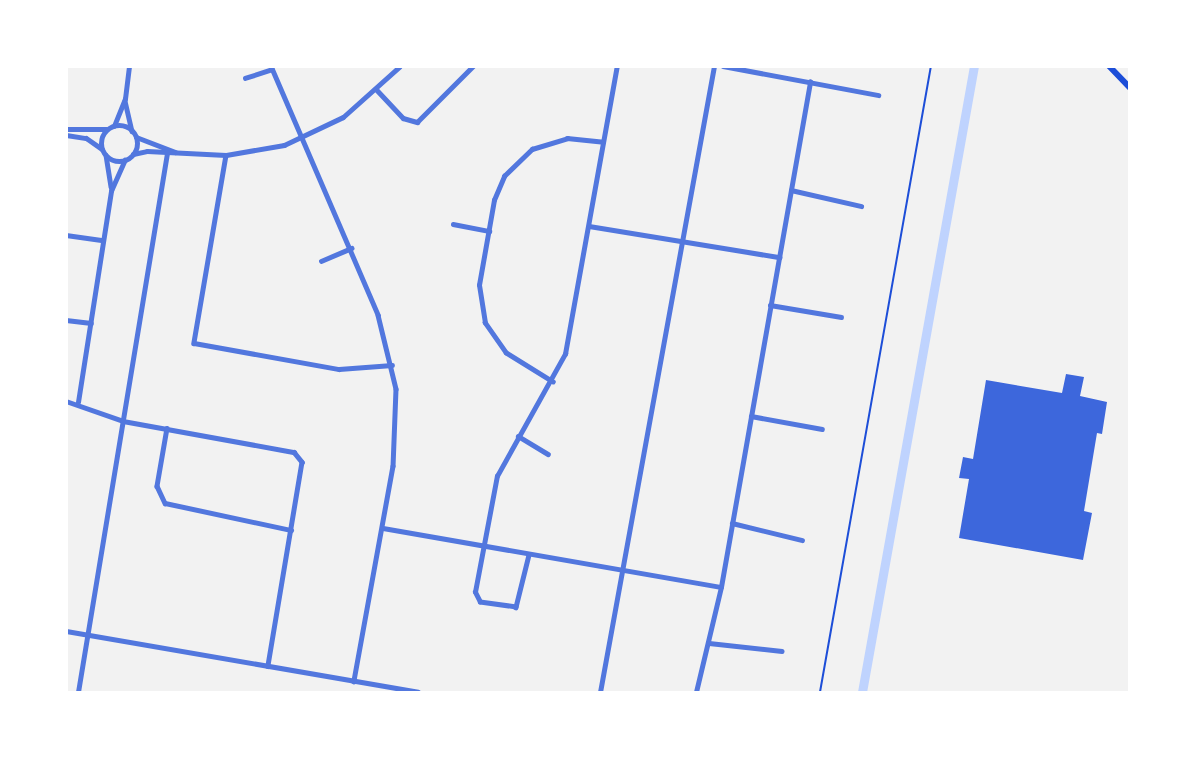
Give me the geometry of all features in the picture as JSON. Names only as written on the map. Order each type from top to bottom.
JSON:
[{"type":"main road","points":[[1109,66],[1129,88]]},
{"type":"street","points":[[129,66],[125,99],[132,131],[136,137],[176,152]]},
{"type":"street","points":[[377,90],[403,118],[417,122],[473,66]]},
{"type":"street","points":[[530,555],[516,607],[485,605],[475,592],[498,476],[553,382],[567,346],[617,66]]},
{"type":"street","points":[[600,692],[625,570],[714,66]]},
{"type":"street","points":[[723,66],[878,95]]},
{"type":"street","points":[[245,78],[271,68],[351,248],[393,365],[396,436],[383,528],[354,682]]},
{"type":"street","points":[[78,402],[111,191],[125,160],[133,154],[176,152],[226,155],[302,139],[343,117],[377,90],[395,68]]},
{"type":"street","points":[[696,692],[709,642],[732,523],[810,82]]},
{"type":"street","points":[[111,191],[102,138],[111,127],[125,99]]},
{"type":"street","points":[[66,129],[111,127],[132,131]]},
{"type":"street","points":[[66,135],[86,138],[104,153],[125,160]]},
{"type":"street","points":[[133,154],[136,137]]},
{"type":"street","points":[[553,382],[506,353],[485,323],[480,285],[489,231],[498,189],[520,157],[556,139],[603,142]]},
{"type":"street","points":[[78,692],[167,153]]},
{"type":"street","points":[[226,155],[194,344],[339,369],[393,365]]},
{"type":"street","points":[[791,190],[861,206]]},
{"type":"street","points":[[453,224],[489,231]]},
{"type":"street","points":[[589,226],[779,257]]},
{"type":"street","points":[[66,235],[103,240]]},
{"type":"street","points":[[321,261],[351,248]]},
{"type":"street","points":[[770,305],[841,317]]},
{"type":"street","points":[[66,320],[91,323]]},
{"type":"street","points":[[66,401],[78,402],[123,421],[294,452],[302,462],[268,666]]},
{"type":"street","points":[[751,416],[822,429]]},
{"type":"street","points":[[167,429],[157,486],[165,503],[291,530]]},
{"type":"street","points":[[519,436],[548,454]]},
{"type":"street","points":[[732,523],[802,540]]},
{"type":"street","points":[[383,528],[720,587]]},
{"type":"street","points":[[66,631],[418,692]]},
{"type":"street","points":[[709,642],[782,651]]},
{"type":"path","points":[[820,692],[930,66]]},
{"type":"building","points":[[1066,374],[1084,377],[1080,396],[1107,402],[1102,434],[1097,433],[1084,511],[1092,513],[1083,560],[959,538],[969,479],[959,478],[963,457],[973,459],[986,380],[1062,393]]},
{"type":"waterway","points":[[862,692],[974,66]]}]
